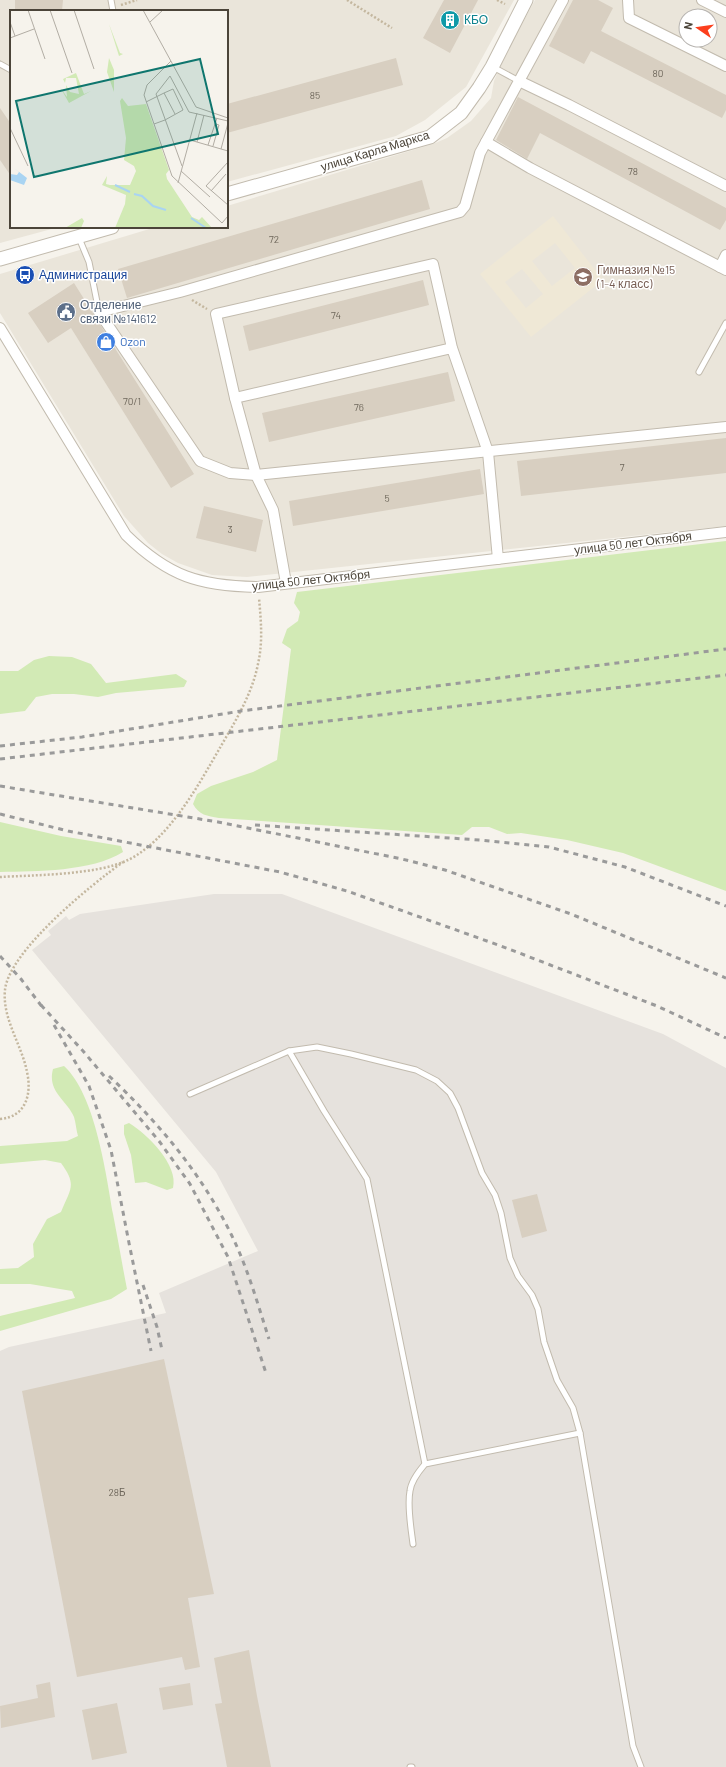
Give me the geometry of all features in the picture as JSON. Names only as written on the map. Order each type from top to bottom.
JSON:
[{"type":"street","name":"улица Карла Маркса","points":[[228,194],[430,137],[461,113],[492,67],[526,0]]},
{"type":"street","points":[[563,0],[480,153],[465,206],[460,212],[180,292],[99,312],[200,461],[230,473],[256,475],[726,427]]},
{"type":"street","points":[[628,0],[629,18],[726,66]]},
{"type":"street","points":[[702,0],[726,12]]},
{"type":"street","points":[[519,81],[569,105],[726,186]]},
{"type":"street","points":[[486,142],[530,168],[723,268],[726,255]]},
{"type":"street","points":[[0,259],[108,228]]},
{"type":"street","points":[[286,582],[273,510],[256,475],[235,398],[216,314],[433,264],[452,348],[488,452],[498,559]]},
{"type":"street","name":"улица 50 лет Октября","points":[[0,328],[126,535],[156,561],[192,580],[227,586],[258,587],[286,582],[726,532]]},
{"type":"street","points":[[235,398],[452,348]]},
{"type":"lane","points":[[111,0],[113,9]]},
{"type":"lane","points":[[0,64],[10,69]]},
{"type":"lane","points":[[492,67],[519,81]]},
{"type":"lane","points":[[78,237],[89,262],[99,312]]},
{"type":"lane","points":[[699,372],[726,323]]},
{"type":"lane","points":[[190,1094],[289,1050],[317,1047],[416,1070],[437,1081],[450,1093],[458,1108],[482,1173],[495,1195],[501,1213],[510,1258],[518,1276],[532,1295],[535,1302],[544,1342],[557,1380],[573,1408],[580,1433],[632,1746],[641,1767]]},
{"type":"lane","points":[[289,1050],[324,1111],[367,1179],[425,1464]]},
{"type":"lane","points":[[413,1544],[410,1518],[410,1490],[416,1476],[425,1464],[580,1433]]},
{"type":"path","points":[[113,9],[137,0]]},
{"type":"path","points":[[347,0],[392,28]]},
{"type":"path","points":[[498,0],[505,4]]},
{"type":"path","points":[[180,292],[216,314]]},
{"type":"path","points":[[0,1119],[7,1119],[20,1112],[26,1104],[28,1088],[27,1072],[5,1005],[5,989],[12,970],[30,946],[57,917],[89,887],[124,861],[148,846],[178,816],[204,776],[241,711],[252,688],[258,664],[262,631],[258,587]]},
{"type":"path","points":[[0,877],[81,871],[105,867],[124,861]]},
{"type":"shaded area","points":[[0,0],[514,0],[466,87],[425,120],[396,136],[228,182],[228,10],[10,10],[10,228],[55,228],[0,243]]},
{"type":"shaded area","points":[[535,0],[726,0],[726,526],[247,577],[212,575],[178,563],[162,554],[148,543],[124,516],[0,313],[0,274],[153,228],[228,228],[228,206],[433,144],[447,138],[471,121],[491,98],[494,81],[505,55]]},
{"type":"shaded area","name":"Гимназия №15 (1-4 класс)","points":[[553,216],[603,280],[531,337],[480,274]],"holes":[[[555,243],[575,268],[552,286],[532,261]],[[522,269],[543,294],[526,308],[505,282]]]},
{"type":"shaded area","points":[[214,894],[282,894],[663,1034],[726,1068],[726,1767],[0,1767],[0,1351],[9,1347],[166,1313],[159,1293],[258,1251],[216,1172],[32,950],[51,935],[48,931],[66,916],[69,920],[80,914]]},
{"type":"green space","points":[[726,541],[726,891],[623,853],[567,840],[521,833],[507,834],[489,827],[472,827],[462,835],[219,818],[207,816],[201,813],[193,804],[197,794],[211,786],[253,772],[277,760],[291,649],[282,643],[287,629],[298,621],[300,612],[294,603],[297,592]]},
{"type":"green space","points":[[49,656],[72,657],[91,664],[106,683],[176,674],[187,681],[184,687],[116,693],[98,697],[74,694],[52,694],[36,697],[25,711],[0,714],[0,671],[18,671],[34,660]]},
{"type":"green space","points":[[0,822],[61,836],[121,846],[123,852],[110,859],[80,867],[47,871],[0,872]]},
{"type":"green space","points":[[64,1066],[75,1079],[84,1095],[98,1135],[127,1289],[111,1299],[0,1331],[0,1316],[75,1298],[72,1291],[30,1284],[0,1284],[0,1269],[18,1268],[34,1257],[33,1244],[47,1219],[61,1212],[70,1192],[71,1182],[61,1163],[45,1160],[0,1164],[0,1146],[67,1141],[78,1136],[74,1117],[58,1095],[53,1084],[53,1069]]},
{"type":"green space","points":[[129,1123],[152,1142],[160,1151],[171,1170],[174,1179],[173,1188],[167,1190],[146,1182],[135,1183],[131,1155],[124,1134],[124,1125]]},
{"type":"building","points":[[15,0],[63,0],[62,10],[15,9]]},
{"type":"building","name":"КБО","points":[[444,0],[478,0],[450,53],[423,38]]},
{"type":"building","points":[[573,0],[598,0],[613,8],[601,31],[726,95],[726,110],[722,118],[591,51],[584,64],[549,46]]},
{"type":"building","points":[[396,58],[403,85],[228,133],[228,104]]},
{"type":"building","points":[[518,97],[726,208],[726,220],[720,230],[540,133],[527,159],[496,140]]},
{"type":"building","points":[[0,108],[10,123],[10,175],[0,160]]},
{"type":"building","points":[[422,180],[430,209],[127,298],[118,269]]},
{"type":"building","points":[[423,280],[429,305],[249,351],[243,326]]},
{"type":"building","points":[[74,283],[194,474],[171,488],[71,328],[48,343],[28,313]]},
{"type":"building","points":[[448,372],[455,401],[269,442],[262,413]]},
{"type":"building","points":[[726,438],[726,473],[521,496],[517,461]]},
{"type":"building","points":[[480,469],[484,494],[293,526],[289,501]]},
{"type":"building","points":[[204,506],[263,520],[256,552],[196,538]]},
{"type":"building","points":[[537,1194],[547,1231],[522,1238],[512,1200]]},
{"type":"building","points":[[164,1359],[214,1594],[188,1598],[200,1667],[185,1670],[182,1657],[77,1677],[22,1391]]},
{"type":"building","points":[[249,1650],[271,1767],[227,1767],[215,1704],[222,1703],[214,1658]]},
{"type":"building","points":[[50,1682],[55,1717],[1,1728],[0,1706],[38,1698],[36,1685]]},
{"type":"building","points":[[190,1683],[193,1705],[163,1710],[159,1688]]},
{"type":"building","points":[[117,1703],[127,1753],[92,1760],[82,1710]]},
{"type":"railway","points":[[0,746],[82,737],[241,711],[726,649]]},
{"type":"railway","points":[[0,759],[726,675]]},
{"type":"railway","points":[[0,786],[218,822],[402,859],[445,870],[571,914],[726,978]]},
{"type":"railway","points":[[0,814],[68,831],[280,872],[347,891],[501,946],[657,1006],[726,1038]]},
{"type":"railway","points":[[255,825],[480,840],[549,847],[625,867],[726,906]]},
{"type":"railway","points":[[0,956],[21,979],[43,1008]]},
{"type":"railway","points":[[41,1005],[83,1051],[159,1141],[190,1184],[228,1257],[266,1373]]},
{"type":"railway","points":[[54,1025],[89,1086],[111,1150],[151,1351]]},
{"type":"railway","points":[[109,1076],[162,1131],[178,1150],[207,1191],[238,1249],[269,1339]]},
{"type":"railway","points":[[143,1285],[157,1327],[162,1350]]},
{"type":"place","name":"КБО","points":[[450,20]]},
{"type":"place","name":"Администрация","points":[[25,275]]},
{"type":"place","name":"Гимназия №15 (1-4 класс)","points":[[583,277]]},
{"type":"place","name":"Отделение связи №141612","points":[[66,312]]},
{"type":"place","name":"Ozon","points":[[106,342]]}]
